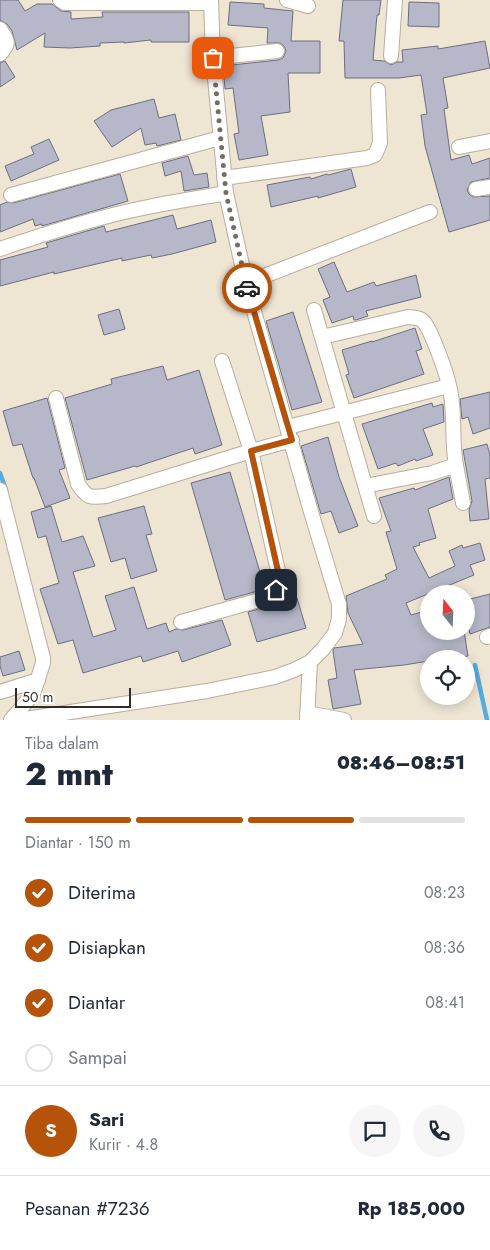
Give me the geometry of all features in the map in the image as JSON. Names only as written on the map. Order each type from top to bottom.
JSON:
[{"type":"street","points":[[28,719],[216,690],[275,677],[294,670],[310,662],[335,633],[339,604],[246,283],[226,193],[213,58],[211,1],[65,3],[60,0]]},
{"type":"street","points":[[287,0],[308,6]]},
{"type":"street","points":[[391,56],[396,0]]},
{"type":"street","points":[[0,29],[7,42],[6,48],[0,54]]},
{"type":"street","points":[[213,58],[277,51]]},
{"type":"street","points":[[224,178],[367,158],[375,155],[380,143],[378,90]]},
{"type":"street","points":[[11,195],[220,138]]},
{"type":"street","points":[[459,147],[490,141]]},
{"type":"street","points":[[476,189],[490,186]]},
{"type":"street","points":[[0,249],[44,234],[144,207],[226,193]]},
{"type":"street","points":[[246,283],[430,212]]},
{"type":"street","points":[[314,310],[374,516]]},
{"type":"street","points":[[322,337],[408,317],[421,320],[426,325],[449,386],[453,450],[463,503]]},
{"type":"street","points":[[181,622],[270,597],[276,590],[278,571],[251,451],[222,361]]},
{"type":"street","points":[[56,398],[78,484],[84,494],[93,497],[106,496],[251,451],[290,433],[344,414],[449,386]]},
{"type":"street","points":[[365,486],[432,473],[456,465]]},
{"type":"street","points":[[0,490],[43,658],[33,694],[11,720]]},
{"type":"street","points":[[310,662],[307,716],[344,720]]},
{"type":"street","points":[[0,692],[38,680]]},
{"type":"building","points":[[0,0],[18,0],[25,11],[37,4],[52,4],[61,11],[71,12],[71,19],[103,17],[102,12],[189,12],[189,42],[151,42],[151,40],[100,43],[100,46],[70,48],[44,47],[45,33],[17,50],[12,31],[7,24],[0,20]]},
{"type":"building","points":[[343,0],[381,0],[379,15],[377,15],[373,60],[384,61],[391,65],[403,62],[402,50],[438,46],[438,49],[485,41],[490,68],[443,78],[448,108],[444,109],[451,160],[469,155],[472,164],[490,158],[490,178],[471,182],[467,190],[473,197],[490,196],[490,220],[449,232],[425,146],[421,115],[427,114],[421,75],[399,78],[345,78],[344,41],[339,41]]},
{"type":"building","points":[[230,2],[264,4],[264,8],[293,11],[291,41],[320,41],[320,73],[288,73],[290,112],[261,116],[268,155],[239,160],[234,134],[239,133],[233,88],[225,89],[223,66],[278,60],[283,58],[286,51],[280,43],[267,43],[268,28],[228,25]]},
{"type":"building","points":[[409,2],[439,3],[439,27],[408,26]]},
{"type":"building","points":[[5,61],[15,77],[0,87],[0,63]]},
{"type":"building","points":[[154,99],[159,118],[175,114],[181,140],[157,146],[156,143],[145,145],[141,128],[112,147],[94,121],[111,110]]},
{"type":"building","points":[[49,139],[59,160],[11,181],[5,166],[34,154],[31,147]]},
{"type":"building","points":[[188,156],[194,175],[207,173],[209,187],[184,191],[181,171],[165,176],[162,163]]},
{"type":"building","points":[[351,169],[356,187],[318,198],[318,196],[271,207],[267,185],[310,177],[311,179]]},
{"type":"building","points":[[120,174],[128,201],[42,226],[42,224],[35,226],[33,219],[0,232],[0,205]]},
{"type":"building","points":[[173,215],[177,229],[211,220],[216,242],[152,258],[151,255],[122,261],[122,258],[54,274],[54,272],[0,286],[0,260],[48,247],[46,243],[104,226],[106,232]]},
{"type":"building","points":[[334,262],[347,292],[374,282],[376,286],[416,275],[421,297],[366,311],[368,316],[356,320],[354,320],[353,316],[332,323],[323,300],[330,297],[318,269]]},
{"type":"building","points":[[119,309],[125,329],[104,335],[98,315]]},
{"type":"building","points":[[293,312],[322,402],[292,410],[266,321]]},
{"type":"building","points":[[415,328],[422,349],[416,351],[424,374],[354,398],[346,375],[349,374],[342,350]]},
{"type":"building","points":[[163,366],[167,380],[199,370],[222,445],[195,454],[193,448],[136,467],[87,480],[65,398],[112,384],[111,379]]},
{"type":"building","points":[[490,392],[490,428],[473,434],[468,417],[462,419],[460,399]]},
{"type":"building","points":[[47,398],[65,468],[59,470],[70,498],[45,507],[22,444],[13,446],[3,411]]},
{"type":"building","points":[[432,403],[433,407],[443,404],[444,422],[423,429],[433,455],[416,461],[415,459],[398,466],[396,463],[378,469],[362,424]]},
{"type":"building","points":[[328,437],[339,477],[358,526],[339,533],[331,511],[321,514],[301,446]]},
{"type":"building","points":[[487,444],[490,455],[490,478],[485,479],[489,519],[470,521],[469,510],[472,501],[463,450]]},
{"type":"building","points":[[230,472],[265,589],[225,600],[191,483]]},
{"type":"building","points":[[449,477],[453,499],[428,509],[436,538],[419,543],[420,545],[413,547],[429,578],[455,566],[449,551],[462,545],[463,548],[480,543],[485,560],[470,565],[474,575],[450,585],[420,585],[420,597],[406,603],[411,615],[420,612],[420,640],[465,640],[467,650],[420,650],[420,662],[354,670],[361,704],[333,709],[328,680],[337,678],[334,648],[363,644],[348,613],[346,596],[387,579],[385,575],[397,569],[386,532],[391,531],[379,498],[414,488],[415,490]]},
{"type":"building","points":[[51,506],[62,542],[83,536],[95,566],[73,572],[93,637],[116,630],[105,596],[134,587],[147,629],[166,623],[169,632],[222,620],[231,645],[182,662],[178,651],[143,662],[141,656],[83,673],[73,640],[58,644],[40,589],[59,583],[46,536],[38,538],[31,512]]},
{"type":"building","points":[[144,506],[152,534],[146,535],[157,571],[131,579],[125,558],[111,562],[98,518]]},
{"type":"building","points":[[490,594],[490,627],[475,632],[475,598]]},
{"type":"building","points":[[297,598],[306,628],[257,642],[248,612]]},
{"type":"building","points":[[19,651],[25,670],[3,676],[0,657]]},
{"type":"waterway","points":[[0,473],[6,490]]},
{"type":"waterway","points":[[475,665],[487,720]]},
{"type":"way so far","points":[[213,58],[226,193],[247,288]]},
{"type":"route","points":[[247,288],[292,440],[251,451],[278,571],[276,590]]}]
